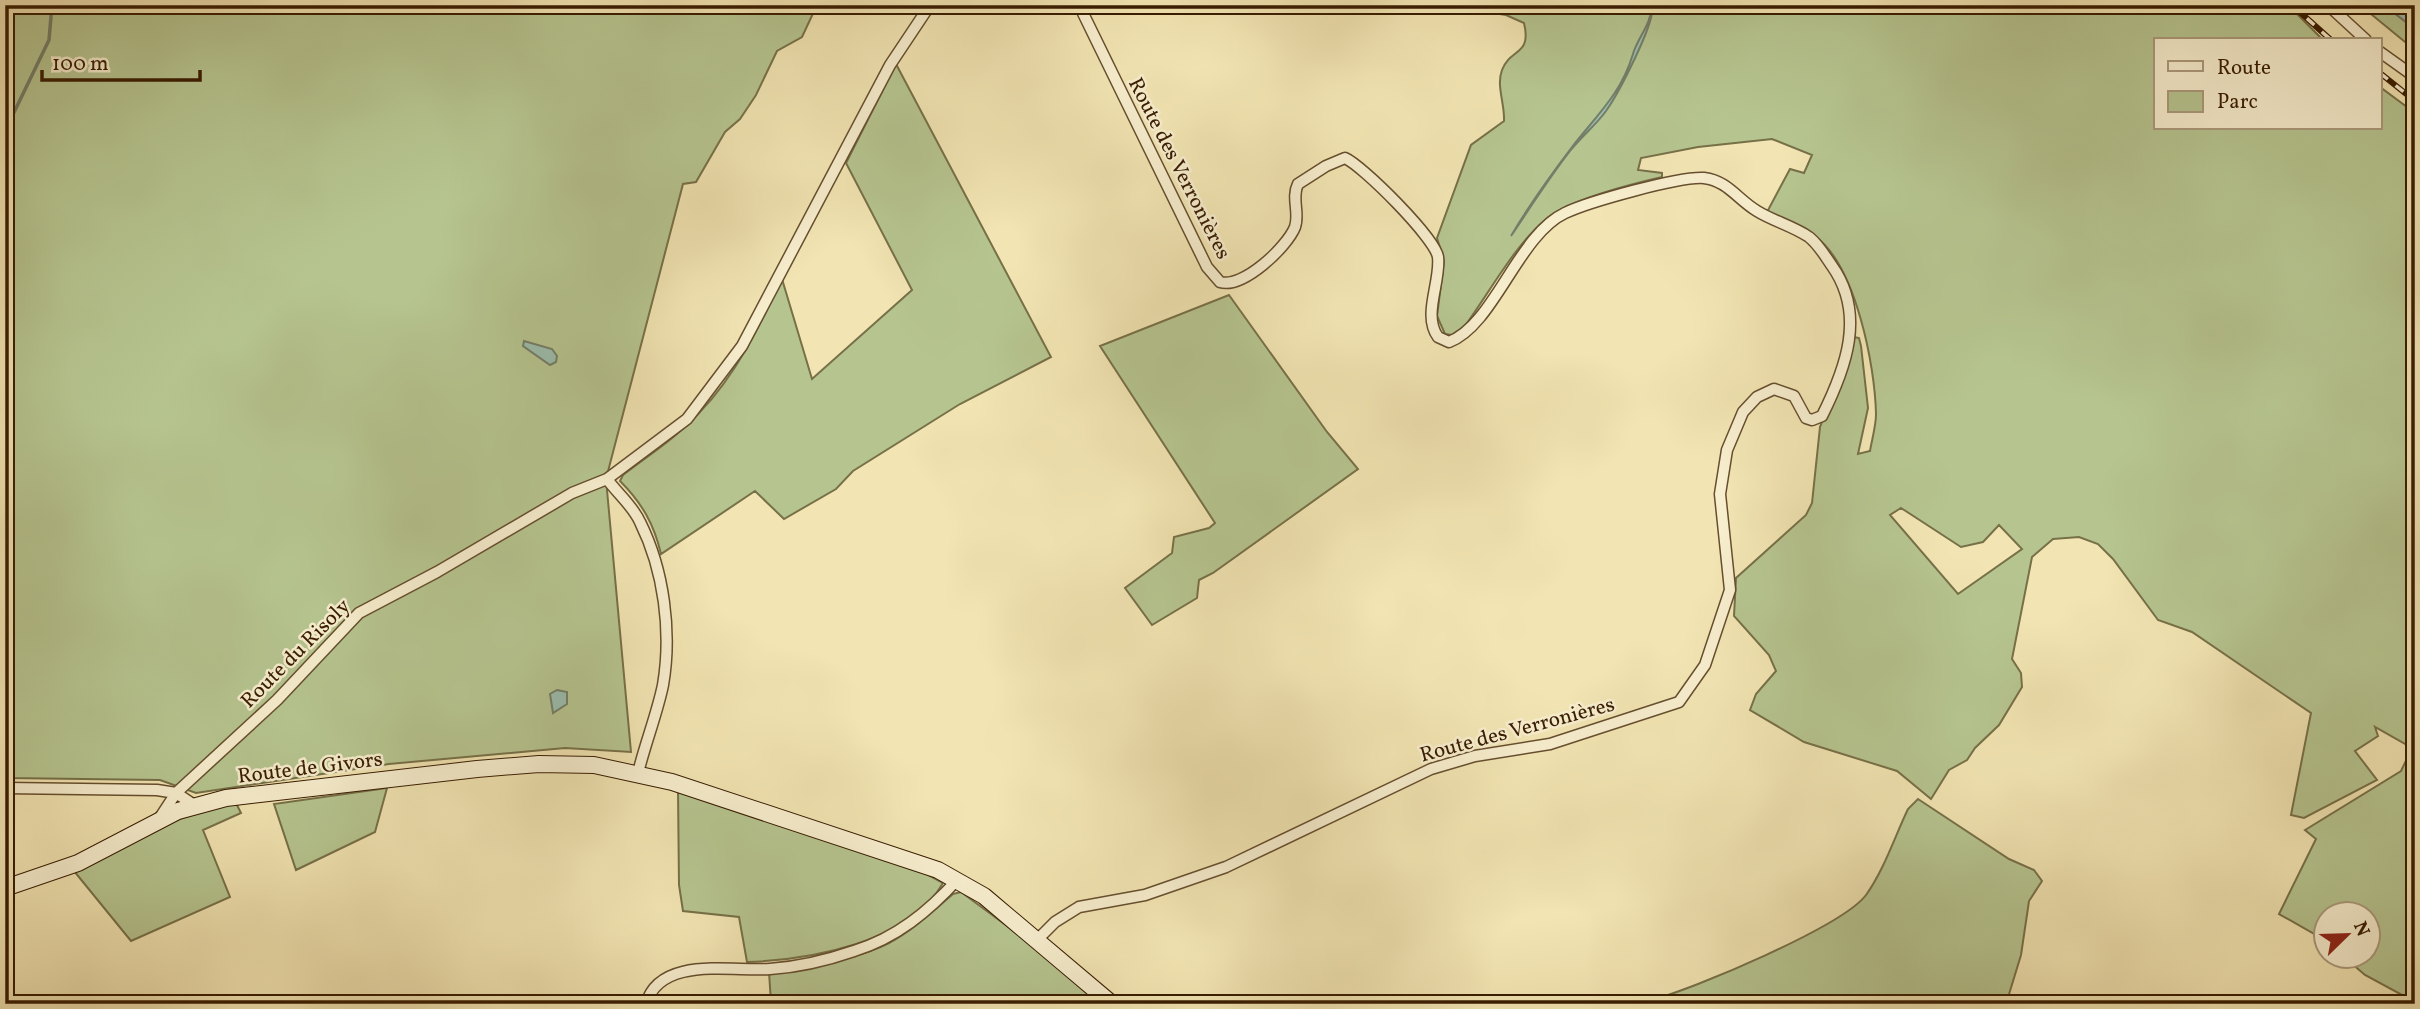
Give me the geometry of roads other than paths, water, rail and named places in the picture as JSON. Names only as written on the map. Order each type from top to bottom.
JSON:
[{"type":"street","points":[[638,773],[662,688],[668,651],[665,611],[652,549],[639,519],[607,479],[687,419],[742,346],[890,65],[930,5]]},
{"type":"street","name":"Route des Verronières","points":[[1037,940],[1061,918],[1079,907],[1145,895],[1226,867],[1431,769],[1475,756],[1550,744],[1679,702],[1705,665],[1730,590],[1720,494],[1727,450],[1736,422],[1758,397],[1774,389],[1794,396],[1807,418],[1812,420],[1822,416],[1842,371],[1852,319],[1846,290],[1839,275],[1810,238],[1757,211],[1728,186],[1702,178],[1679,179],[1581,207],[1555,219],[1514,266],[1469,328],[1449,342],[1438,337],[1433,326],[1438,260],[1432,243],[1392,199],[1345,158],[1326,166],[1298,184],[1295,194],[1297,218],[1282,248],[1243,278],[1227,284],[1220,282],[1215,279],[1201,256],[1079,5]]},
{"type":"street","points":[[2328,5],[2363,38]]},
{"type":"street","points":[[2382,53],[2415,77]]},
{"type":"street","name":"Route du Risoly","points":[[159,819],[176,793],[277,700],[359,613],[437,572],[572,493],[607,479]]},
{"type":"street","name":"Route de Givors","points":[[5,888],[78,863],[159,819],[194,805],[298,788],[539,764],[594,765],[638,773],[906,858],[958,879],[984,895],[1111,1004]]},
{"type":"street","points":[[5,788],[119,788],[176,793],[194,805]]},
{"type":"street","points":[[646,1004],[655,987],[690,970],[773,969],[866,947],[906,927],[958,879]]},
{"type":"waterway","points":[[5,131],[49,40],[52,5]]},
{"type":"railway","points":[[2292,5],[2329,38]]},
{"type":"railway","points":[[2382,75],[2415,101]]}]
